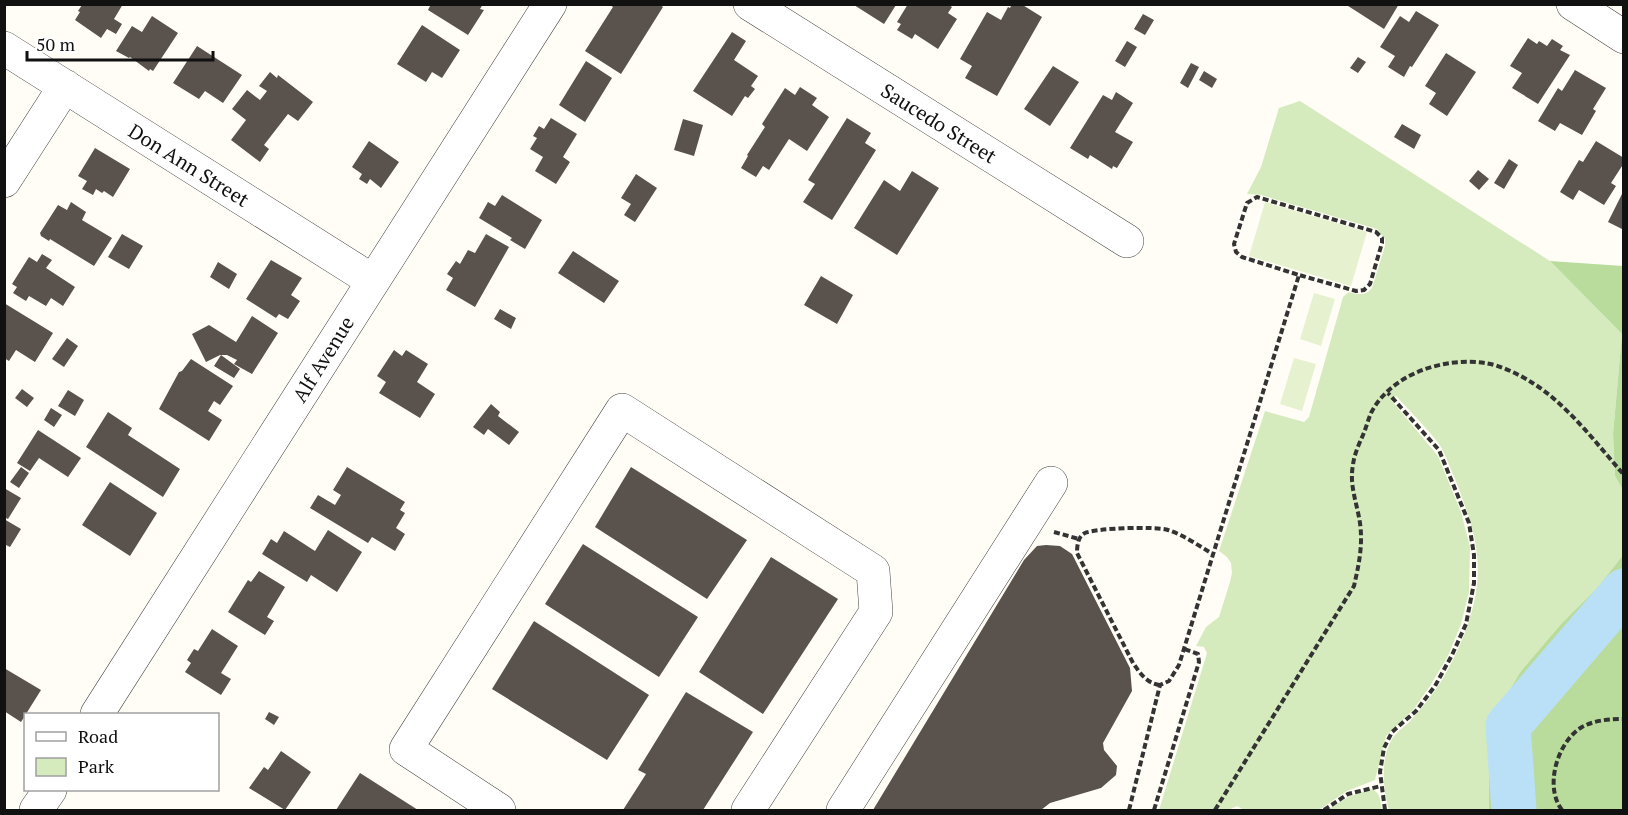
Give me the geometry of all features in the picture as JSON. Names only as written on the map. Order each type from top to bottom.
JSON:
[{"type":"street","name":"Alf Avenue","points":[[98,713],[550,4]]},
{"type":"street","name":"Saucedo Street","points":[[750,4],[1127,241]]},
{"type":"street","points":[[1573,4],[1623,37]]},
{"type":"street","name":"Don Ann Street","points":[[4,48],[373,281]]},
{"type":"street","points":[[4,181],[65,87]]},
{"type":"street","points":[[490,808],[406,749],[622,410],[873,571],[876,612],[747,810]]},
{"type":"street","points":[[843,810],[1051,483]]},
{"type":"street","points":[[36,810],[49,791]]},
{"type":"path","points":[[1257,197],[1376,232],[1382,238],[1370,284],[1364,290],[1356,291],[1298,276],[1242,257],[1236,252],[1234,244],[1249,200],[1257,197]]},
{"type":"path","points":[[1213,555],[1179,535],[1157,528],[1095,530],[1083,533],[1079,539],[1077,553],[1133,663],[1144,678],[1154,684],[1169,681],[1174,676],[1184,649],[1215,549],[1298,276]]},
{"type":"path","points":[[1215,810],[1354,585],[1362,555],[1360,523],[1352,489],[1353,464],[1372,412],[1395,385],[1422,369],[1457,362],[1486,363],[1532,382],[1548,395],[1584,429],[1623,475]]},
{"type":"path","points":[[1385,810],[1380,772],[1384,748],[1392,732],[1416,711],[1435,686],[1452,656],[1466,624],[1474,583],[1474,555],[1469,523],[1439,450],[1388,393]]},
{"type":"path","points":[[1154,810],[1199,662],[1200,656],[1184,649]]},
{"type":"path","points":[[1130,810],[1160,684]]},
{"type":"path","points":[[1562,810],[1557,803],[1552,776],[1565,743],[1581,728],[1604,719],[1623,719]]},
{"type":"path","points":[[1324,810],[1348,794],[1381,786]]},
{"type":"green space","points":[[1300,101],[1550,261],[1622,334],[1613,434],[1615,476],[1623,490],[1623,555],[1597,588],[1561,624],[1521,671],[1489,769],[1489,810],[1389,810],[1387,802],[1384,765],[1388,747],[1394,736],[1427,701],[1450,666],[1464,636],[1474,604],[1478,571],[1476,546],[1470,522],[1444,452],[1432,435],[1396,396],[1391,400],[1438,456],[1461,512],[1470,547],[1469,592],[1461,624],[1448,656],[1413,710],[1386,736],[1375,780],[1347,791],[1319,810],[1244,810],[1237,806],[1228,810],[1159,810],[1207,653],[1204,647],[1196,646],[1206,627],[1219,617],[1230,582],[1231,563],[1219,551],[1265,411],[1304,422],[1309,417],[1343,297],[1349,292],[1361,294],[1372,288],[1385,246],[1385,239],[1377,229],[1261,195],[1247,194],[1261,167],[1279,108]]},
{"type":"green space","points":[[1265,202],[1367,232],[1351,286],[1249,256]]},
{"type":"green space","points":[[1550,261],[1623,266],[1623,490],[1615,476],[1613,434],[1622,334]]},
{"type":"green space","points":[[1314,293],[1335,299],[1321,346],[1300,339]]},
{"type":"green space","points":[[1294,358],[1316,364],[1302,411],[1280,404]]},
{"type":"green space","points":[[1623,555],[1623,810],[1489,810],[1489,769],[1498,711],[1521,671],[1561,624],[1597,588]]},
{"type":"green space","points":[[1370,789],[1378,794],[1382,810],[1327,810],[1348,797]]},
{"type":"building","points":[[85,4],[123,4],[114,19],[122,24],[116,34],[107,29],[101,38],[75,20],[80,12],[78,11]]},
{"type":"building","points":[[431,4],[483,4],[480,9],[484,10],[468,35],[428,10]]},
{"type":"building","points":[[609,4],[659,4],[663,7],[621,74],[585,51],[613,7]]},
{"type":"building","points":[[908,4],[947,4],[952,7],[948,13],[957,19],[938,49],[915,34],[912,39],[897,30],[901,24],[897,22]]},
{"type":"building","points":[[1012,4],[1021,4],[1042,17],[997,96],[965,78],[972,66],[960,59],[987,12],[1001,20]]},
{"type":"building","points":[[1345,4],[1399,4],[1384,29]]},
{"type":"building","points":[[854,5],[896,5],[884,24]]},
{"type":"building","points":[[1416,11],[1439,25],[1404,77],[1388,67],[1395,56],[1380,47],[1400,16],[1409,22]]},
{"type":"building","points":[[1143,14],[1154,20],[1145,35],[1134,29]]},
{"type":"building","points":[[152,16],[178,33],[153,71],[150,69],[149,71],[130,57],[116,51],[132,26],[142,32]]},
{"type":"building","points":[[422,25],[460,50],[442,78],[432,72],[426,82],[397,64]]},
{"type":"building","points":[[732,32],[746,41],[734,60],[758,76],[751,86],[755,89],[748,98],[745,96],[732,116],[693,91]]},
{"type":"building","points":[[1528,38],[1537,44],[1539,41],[1547,46],[1552,39],[1563,46],[1560,50],[1570,55],[1538,104],[1512,88],[1522,73],[1510,66]]},
{"type":"building","points":[[1127,41],[1137,47],[1125,67],[1115,61]]},
{"type":"building","points":[[197,46],[242,75],[223,103],[205,91],[199,99],[173,83]]},
{"type":"building","points":[[1446,53],[1476,72],[1447,116],[1429,104],[1436,93],[1425,86]]},
{"type":"building","points":[[1358,57],[1366,62],[1358,73],[1350,68]]},
{"type":"building","points":[[586,61],[612,78],[585,122],[559,105]]},
{"type":"building","points":[[1191,63],[1199,67],[1188,88],[1180,83]]},
{"type":"building","points":[[1053,66],[1079,82],[1050,126],[1024,109]]},
{"type":"building","points":[[1575,70],[1606,88],[1593,109],[1596,111],[1582,135],[1560,123],[1555,131],[1538,121],[1558,88],[1562,91]]},
{"type":"building","points":[[1204,71],[1217,79],[1212,88],[1199,80]]},
{"type":"building","points":[[270,72],[277,78],[278,75],[313,102],[298,121],[288,114],[264,145],[269,149],[260,162],[231,140],[246,120],[232,109],[247,90],[260,100],[267,91],[259,86]]},
{"type":"building","points":[[800,87],[817,98],[812,105],[829,117],[807,151],[789,139],[769,170],[763,166],[756,177],[741,168],[765,127],[762,124],[785,88],[795,95]]},
{"type":"building","points":[[1116,92],[1133,103],[1115,132],[1133,142],[1117,168],[1113,166],[1112,169],[1090,155],[1088,159],[1070,148],[1103,95],[1112,100]]},
{"type":"building","points":[[551,118],[577,134],[563,157],[570,162],[556,184],[535,171],[543,157],[530,149],[537,138],[533,136],[539,126],[544,129]]},
{"type":"building","points":[[847,118],[871,133],[865,143],[876,150],[832,220],[803,202],[815,184],[808,180]]},
{"type":"building","points":[[683,119],[703,125],[694,156],[674,150]]},
{"type":"building","points":[[1402,124],[1421,135],[1414,149],[1394,137]]},
{"type":"building","points":[[369,141],[399,162],[381,188],[370,179],[367,184],[359,179],[362,174],[352,167]]},
{"type":"building","points":[[1596,141],[1624,158],[1624,163],[1611,183],[1616,186],[1604,205],[1579,190],[1573,200],[1560,192],[1579,160],[1583,162]]},
{"type":"building","points":[[95,148],[130,169],[113,197],[104,191],[102,193],[96,189],[93,195],[82,189],[87,181],[78,176]]},
{"type":"building","points":[[1509,159],[1518,165],[1504,189],[1494,183]]},
{"type":"building","points":[[1478,170],[1489,179],[1479,190],[1469,181]]},
{"type":"building","points":[[912,171],[939,188],[897,255],[854,228],[884,180],[900,191]]},
{"type":"building","points":[[636,174],[657,188],[635,222],[624,215],[631,204],[621,198]]},
{"type":"building","points":[[1624,190],[1624,230],[1608,222]]},
{"type":"building","points":[[502,195],[542,220],[525,249],[510,240],[512,238],[479,218],[488,202],[495,206]]},
{"type":"building","points":[[71,202],[86,212],[82,220],[112,238],[94,266],[50,239],[49,241],[41,236],[40,233],[58,205],[67,210]]},
{"type":"building","points":[[122,234],[143,246],[129,269],[108,257]]},
{"type":"building","points":[[486,234],[509,247],[475,307],[446,290],[453,278],[447,274],[456,261],[460,264],[468,250],[475,253]]},
{"type":"building","points":[[573,251],[619,281],[604,303],[558,273]]},
{"type":"building","points":[[42,254],[52,260],[46,268],[75,287],[63,306],[51,298],[46,306],[29,296],[26,301],[13,293],[17,287],[12,284],[29,257],[37,262]]},
{"type":"building","points":[[271,260],[302,278],[291,295],[300,301],[288,319],[279,314],[276,318],[246,299]]},
{"type":"building","points":[[218,262],[237,274],[229,289],[210,277]]},
{"type":"building","points":[[821,276],[853,295],[837,324],[804,305]]},
{"type":"building","points":[[4,303],[53,333],[35,362],[16,350],[9,361],[4,358]]},
{"type":"building","points":[[500,309],[516,318],[511,329],[494,319]]},
{"type":"building","points":[[252,316],[278,333],[252,374],[234,364],[237,360],[227,355],[220,355],[206,362],[192,334],[209,325],[236,342]]},
{"type":"building","points":[[67,338],[78,346],[64,367],[52,359]]},
{"type":"building","points":[[394,350],[402,356],[406,350],[428,364],[417,382],[435,394],[420,418],[379,393],[386,382],[377,376]]},
{"type":"building","points":[[221,355],[240,369],[234,378],[214,366]]},
{"type":"building","points":[[191,359],[233,386],[220,405],[214,401],[208,411],[222,420],[209,441],[159,409],[179,372]]},
{"type":"building","points":[[22,389],[34,398],[27,407],[15,398]]},
{"type":"building","points":[[68,390],[84,400],[75,416],[58,406]]},
{"type":"building","points":[[491,404],[500,412],[498,416],[519,432],[509,445],[488,429],[484,435],[473,427]]},
{"type":"building","points":[[51,408],[62,415],[54,427],[44,420]]},
{"type":"building","points":[[108,412],[132,428],[128,435],[180,469],[163,497],[86,447]]},
{"type":"building","points":[[38,430],[81,458],[68,477],[39,458],[30,471],[17,463]]},
{"type":"building","points":[[21,467],[29,473],[19,488],[10,482]]},
{"type":"building","points":[[347,467],[405,502],[400,510],[405,513],[396,528],[405,534],[395,551],[372,537],[368,543],[310,508],[318,495],[335,505],[341,495],[333,490]]},
{"type":"building","points":[[631,467],[747,540],[707,599],[595,527]]},
{"type":"building","points":[[110,482],[157,513],[130,556],[82,525]]},
{"type":"building","points":[[4,488],[21,498],[8,519],[4,517]]},
{"type":"building","points":[[4,519],[21,529],[10,547],[4,544]]},
{"type":"building","points":[[328,530],[362,552],[337,592],[311,575],[307,582],[262,554],[271,539],[277,543],[284,531],[315,551]]},
{"type":"building","points":[[583,544],[698,617],[659,677],[545,604]]},
{"type":"building","points":[[1037,546],[1060,546],[1072,554],[1130,668],[1132,691],[1103,743],[1104,750],[1117,766],[1116,775],[1101,788],[1050,803],[1041,810],[873,810],[1024,560]]},
{"type":"building","points":[[771,557],[838,599],[763,714],[699,672]]},
{"type":"building","points":[[259,571],[285,587],[267,617],[274,621],[265,635],[228,612],[248,580],[251,582]]},
{"type":"building","points":[[534,621],[649,695],[607,760],[492,689]]},
{"type":"building","points":[[212,629],[238,646],[221,673],[231,679],[221,695],[185,672],[191,663],[187,660],[194,649],[198,651]]},
{"type":"building","points":[[4,668],[41,690],[27,713],[24,713],[21,722],[4,711]]},
{"type":"building","points":[[686,692],[753,732],[703,810],[623,810],[646,774],[638,770]]},
{"type":"building","points":[[269,712],[279,717],[274,725],[265,719]]},
{"type":"building","points":[[281,751],[311,772],[285,810],[249,788],[264,767],[268,770]]},
{"type":"building","points":[[360,773],[418,810],[336,810]]},
{"type":"waterway","points":[[1514,810],[1508,726],[1624,591]]}]
